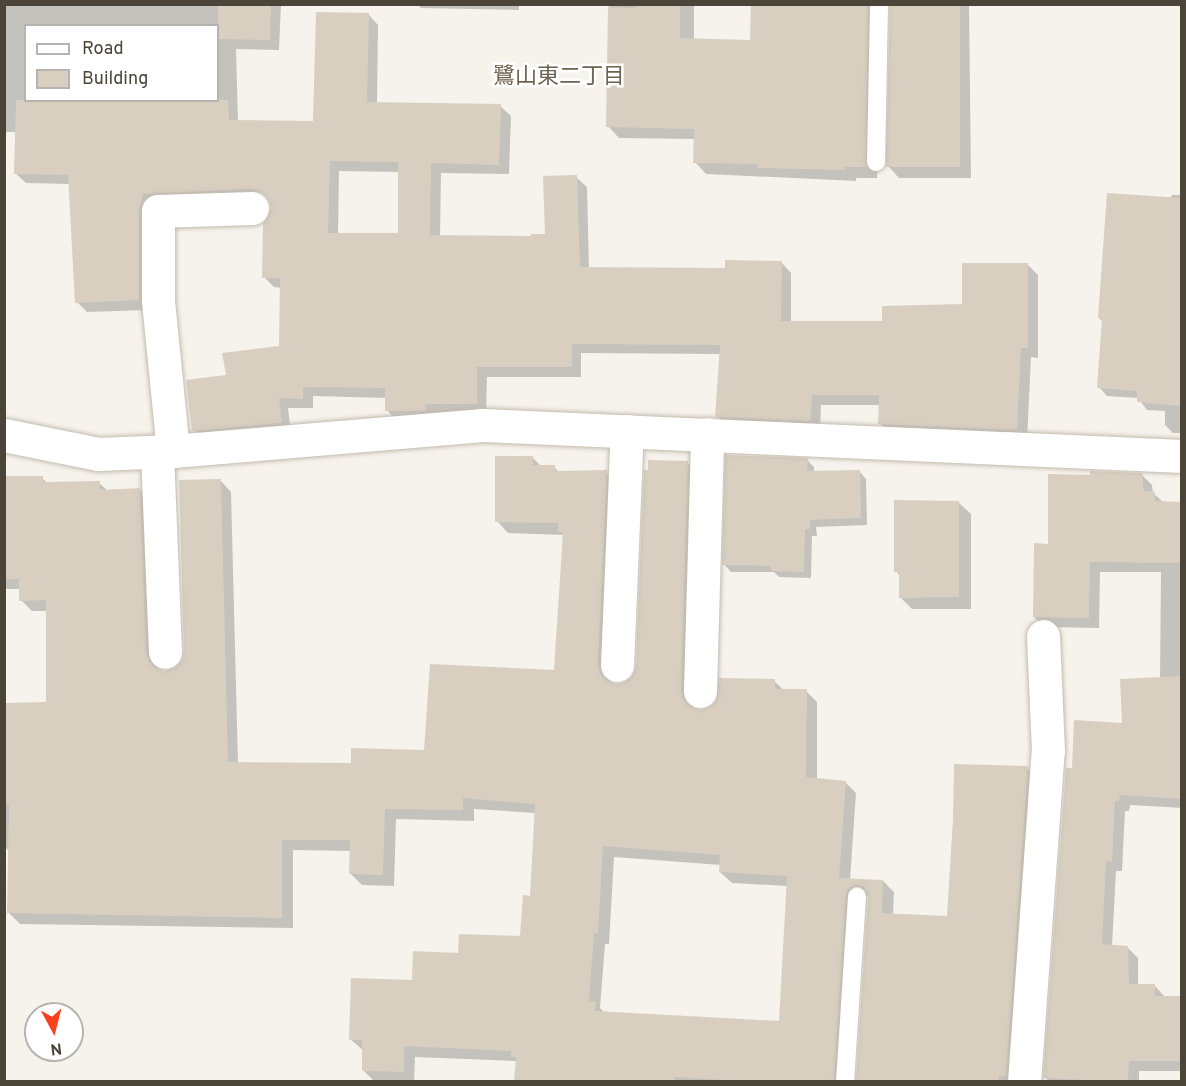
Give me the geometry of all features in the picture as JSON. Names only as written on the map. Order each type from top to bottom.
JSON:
[{"type":"street","points":[[165,652],[165,452],[158,300],[158,211],[252,208]]},
{"type":"street","points":[[4,435],[98,454],[165,452],[483,425],[1182,456]]},
{"type":"street","points":[[616,666],[627,431]]},
{"type":"street","points":[[700,691],[707,434]]},
{"type":"street","points":[[1024,1082],[1025,1035],[1048,752],[1043,636]]},
{"type":"lane","points":[[876,162],[879,4]]},
{"type":"lane","points":[[845,1082],[857,896]]},
{"type":"building","points":[[218,4],[271,4],[270,40],[219,39]]},
{"type":"building","points":[[635,4],[680,4],[680,38],[750,40],[751,4],[868,4],[866,167],[845,167],[845,170],[757,168],[757,164],[693,163],[694,129],[606,127],[608,7],[635,8]]},
{"type":"building","points":[[890,4],[960,4],[960,167],[886,167]]},
{"type":"building","points":[[316,12],[369,13],[367,102],[501,104],[499,165],[431,163],[430,235],[531,236],[531,234],[545,234],[543,176],[577,175],[580,267],[725,268],[725,260],[782,261],[781,321],[882,321],[882,306],[962,304],[962,263],[1028,263],[1028,348],[1021,348],[1017,430],[878,424],[879,395],[812,395],[810,421],[715,417],[720,345],[572,344],[572,367],[477,367],[477,404],[426,404],[425,411],[385,411],[385,388],[303,387],[303,399],[279,398],[282,423],[192,431],[186,380],[226,375],[222,353],[279,346],[280,278],[262,278],[263,223],[271,208],[268,199],[261,192],[251,189],[143,194],[139,211],[139,300],[75,303],[68,175],[14,174],[16,100],[24,100],[24,102],[219,102],[219,100],[228,100],[229,120],[313,121]],"holes":[[[330,161],[398,162],[398,233],[328,233]]]},
{"type":"building","points":[[1107,193],[1182,198],[1182,406],[1137,402],[1137,391],[1097,388],[1102,319],[1098,318]]},
{"type":"building","points":[[725,455],[808,458],[807,471],[860,470],[861,518],[810,520],[810,529],[805,529],[804,572],[771,571],[771,566],[722,565]]},
{"type":"building","points":[[495,456],[533,456],[533,465],[555,465],[555,471],[607,470],[598,664],[600,673],[606,680],[617,684],[632,676],[636,666],[644,470],[648,470],[648,460],[688,461],[681,690],[683,699],[691,707],[700,710],[709,707],[716,700],[719,678],[775,679],[775,689],[807,689],[806,777],[846,781],[839,878],[883,880],[882,913],[947,916],[954,764],[1028,766],[1006,1076],[999,1076],[999,1081],[856,1082],[868,897],[864,887],[857,885],[848,889],[846,895],[834,1082],[755,1082],[675,1077],[675,1082],[514,1082],[516,1057],[511,1057],[511,1051],[404,1046],[404,1072],[362,1071],[362,1040],[349,1040],[351,978],[412,980],[413,951],[458,953],[459,934],[520,936],[523,895],[530,896],[535,804],[463,798],[463,810],[385,809],[383,875],[349,874],[350,840],[282,840],[282,918],[7,913],[9,805],[4,805],[5,703],[46,702],[46,600],[19,601],[19,579],[4,579],[4,476],[43,476],[43,482],[100,481],[100,490],[140,488],[146,653],[156,668],[165,671],[175,667],[182,660],[184,651],[179,480],[221,479],[228,762],[351,763],[351,748],[424,750],[430,664],[554,670],[563,532],[558,532],[558,523],[495,522]],"holes":[[[603,846],[720,855],[719,872],[787,876],[779,1021],[595,1011],[596,1002],[589,1001],[594,933],[598,933]]]},
{"type":"building","points":[[1090,471],[1142,473],[1144,491],[1155,492],[1155,501],[1182,502],[1182,563],[1090,562],[1089,618],[1033,617],[1034,543],[1048,544],[1048,474],[1090,475]]},
{"type":"building","points":[[894,500],[959,501],[959,597],[899,598],[899,572],[894,572]]},
{"type":"building","points":[[1182,676],[1182,799],[1120,795],[1119,801],[1115,801],[1112,862],[1106,861],[1102,944],[1128,946],[1129,984],[1155,984],[1155,996],[1180,996],[1180,1061],[1129,1061],[1128,1082],[1043,1078],[1066,768],[1072,768],[1074,720],[1122,723],[1120,679]]},
{"type":"district","name":"鷺山東二丁目","points":[[559,78]]}]
